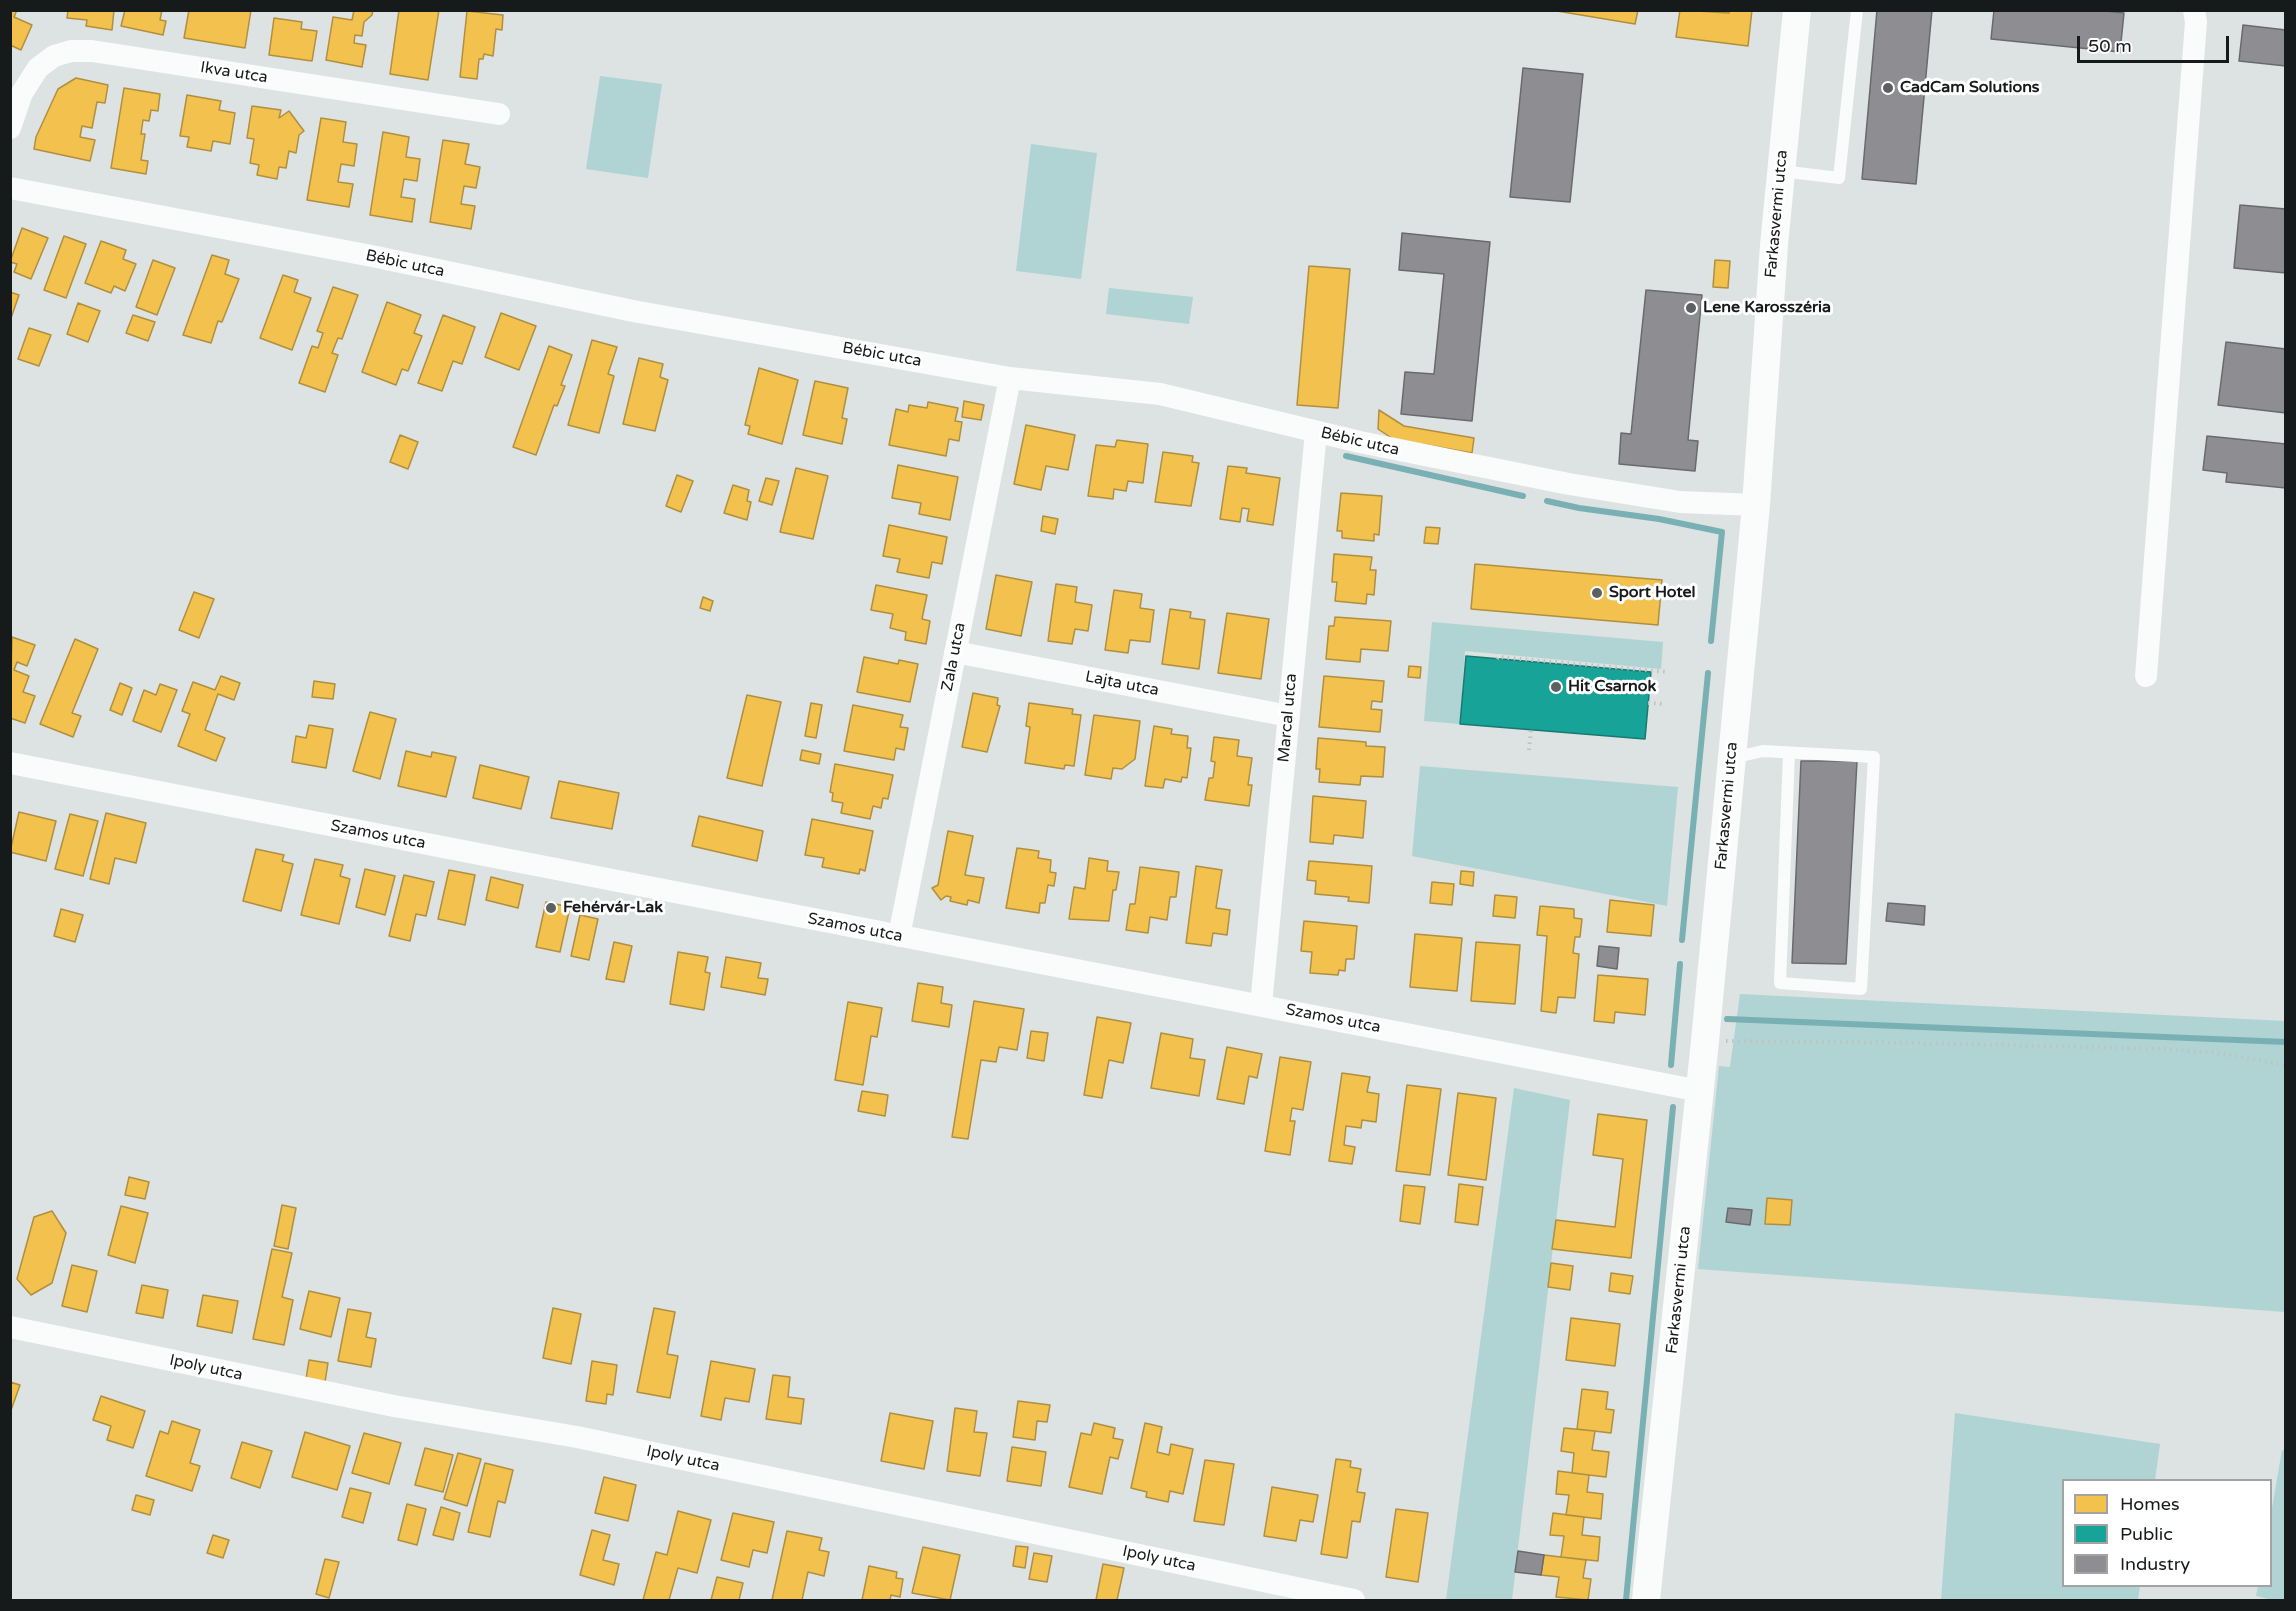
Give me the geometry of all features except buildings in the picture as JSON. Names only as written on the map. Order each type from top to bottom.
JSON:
[{"type":"street","name":"Farkasvermi utca","points":[[1646,1600],[1700,1091],[1732,758],[1756,505],[1781,171],[1797,10]]},
{"type":"street","points":[[2146,676],[2196,22],[2194,10]]},
{"type":"street","name":"Ikva utca","points":[[10,128],[22,93],[38,68],[54,56],[71,51],[92,51],[499,114]]},
{"type":"street","name":"Bébic utca","points":[[10,188],[372,256],[570,300],[1010,378],[1160,394],[1453,463],[1668,501],[1701,505],[1756,505]]},
{"type":"street","name":"Zala utca","points":[[899,936],[1010,378]]},
{"type":"street","name":"Marcal utca","points":[[1261,1005],[1316,432]]},
{"type":"street","name":"Lajta utca","points":[[955,651],[1289,716]]},
{"type":"street","name":"Szamos utca","points":[[10,764],[1700,1091]]},
{"type":"street","name":"Ipoly utca","points":[[10,1327],[394,1406],[577,1437],[1354,1600]]},
{"type":"lane","points":[[1781,171],[1839,178],[1857,10]]},
{"type":"lane","points":[[1732,758],[1762,752],[1789,753],[1874,757],[1861,989],[1780,983],[1789,753]]},
{"type":"path","points":[[1497,659],[1497,657],[1668,672]]},
{"type":"path","points":[[1648,703],[1665,704]]},
{"type":"path","points":[[1529,750],[1531,730]]},
{"type":"path","points":[[1705,1041],[2166,1049],[2216,1053],[2286,1065]]},
{"type":"shaded area","points":[[600,76],[662,84],[648,178],[586,169]]},
{"type":"shaded area","points":[[1031,144],[1097,153],[1081,279],[1016,271]]},
{"type":"shaded area","points":[[1109,288],[1193,297],[1189,324],[1106,314]]},
{"type":"shaded area","points":[[1432,622],[1663,642],[1661,669],[1465,651],[1460,724],[1424,721]]},
{"type":"shaded area","points":[[1420,766],[1678,787],[1667,906],[1412,856]]},
{"type":"shaded area","points":[[1740,994],[2285,1021],[2285,1312],[1698,1269],[1719,1066],[1730,1067]]},
{"type":"shaded area","points":[[1514,1088],[1570,1100],[1512,1600],[1446,1600]]},
{"type":"shaded area","points":[[1955,1413],[2160,1444],[2155,1479],[2062,1479],[2062,1587],[2140,1587],[2138,1600],[1941,1600]]},
{"type":"shaded area","points":[[2282,1450],[2286,1451],[2285,1600],[2256,1596],[2258,1587],[2272,1587],[2272,1508]]},
{"type":"waterway","points":[[1346,456],[1523,496]]},
{"type":"waterway","points":[[1547,501],[1579,508],[1659,519],[1722,532],[1711,641]]},
{"type":"waterway","points":[[1682,940],[1708,673]]},
{"type":"waterway","points":[[1671,1065],[1680,964]]},
{"type":"waterway","points":[[1727,1019],[2286,1042]]},
{"type":"waterway","points":[[1626,1600],[1673,1107]]},
{"type":"place","name":"CadCam Solutions","points":[[1888,88]]},
{"type":"place","name":"Lene Karosszéria","points":[[1691,308]]},
{"type":"place","name":"Sport Hotel","points":[[1597,593]]},
{"type":"place","name":"Hit Csarnok","points":[[1556,687]]},
{"type":"place","name":"Fehérvár-Lak","points":[[551,908]]}]
